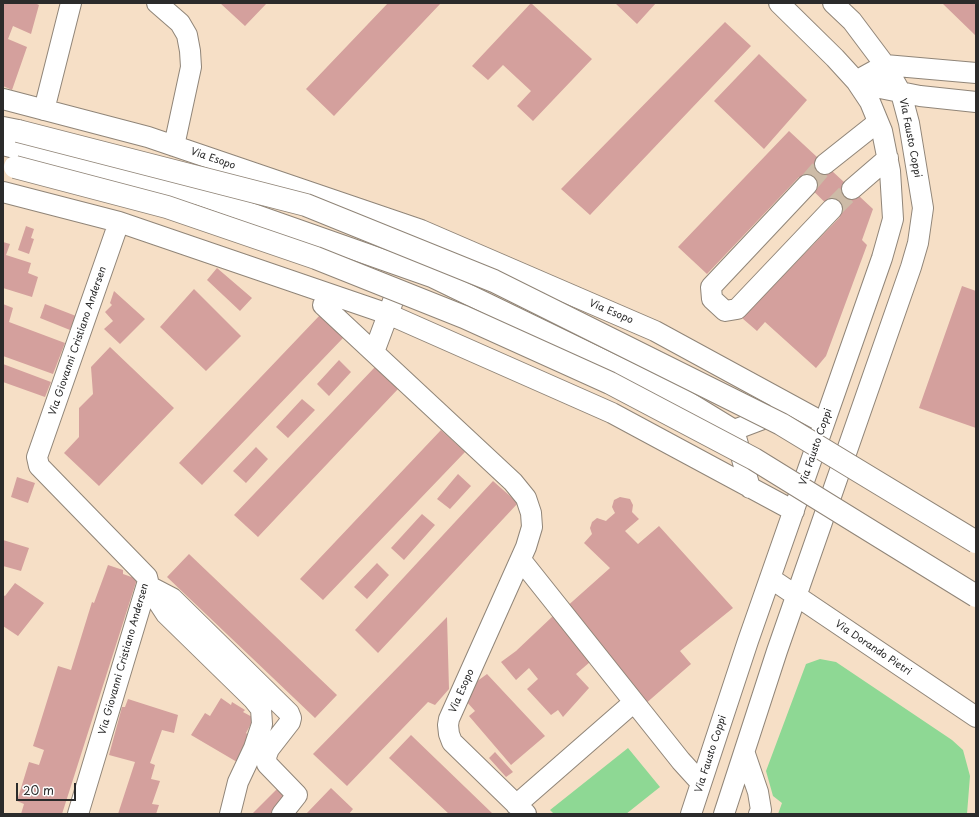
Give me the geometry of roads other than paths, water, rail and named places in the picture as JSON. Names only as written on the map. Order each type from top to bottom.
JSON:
[{"type":"highway","points":[[3,128],[306,205],[494,281],[781,424],[976,542]]},
{"type":"highway","points":[[3,164],[167,207],[316,258],[471,320],[610,384],[754,459],[976,596]]},
{"type":"street","points":[[44,110],[70,3]]},
{"type":"street","points":[[157,3],[180,22],[187,35],[190,51],[191,67],[174,146]]},
{"type":"street","name":"Via Fausto Coppi","points":[[691,814],[770,578],[882,258],[893,219],[888,158],[878,122],[870,102],[856,81],[835,58],[779,3]]},
{"type":"street","name":"Via Fausto Coppi","points":[[724,814],[745,754],[776,651],[797,596],[911,267],[918,243],[923,208],[910,129],[901,93],[885,65],[852,21],[833,3]]},
{"type":"street","points":[[856,81],[885,65],[976,73]]},
{"type":"street","points":[[856,81],[901,93],[976,102]]},
{"type":"street","name":"Via Esopo","points":[[3,99],[148,137],[420,230],[655,331],[824,423]]},
{"type":"street","points":[[825,164],[878,122]]},
{"type":"street","points":[[3,145],[199,195],[432,277],[680,397],[734,430],[750,488]]},
{"type":"street","points":[[852,189],[888,158]]},
{"type":"street","points":[[807,184],[711,287],[712,299],[725,311],[737,309],[832,209]]},
{"type":"street","points":[[3,192],[119,222],[388,314],[612,413],[794,511]]},
{"type":"street","name":"Via Giovanni Cristiano Andersen","points":[[78,814],[147,585],[147,577],[39,466],[37,462],[119,222]]},
{"type":"street","points":[[374,352],[420,230]]},
{"type":"street","name":"Via Esopo","points":[[323,305],[513,482],[526,498],[531,513],[532,527],[520,560],[449,719],[448,734],[452,742],[521,809],[634,702]]},
{"type":"street","points":[[734,430],[795,406]]},
{"type":"street","points":[[520,560],[681,761],[701,783]]},
{"type":"street","name":"Via Dorando Pietri","points":[[770,578],[976,717]]},
{"type":"street","points":[[147,585],[166,614],[253,699],[261,710],[262,724],[254,748],[238,782],[230,814]]},
{"type":"street","points":[[147,585],[172,598],[289,713],[291,718],[290,722],[269,749],[266,757],[267,764],[297,795],[282,814]]},
{"type":"street","points":[[745,754],[758,792],[761,810],[760,814]]},
{"type":"tunnel","points":[[807,185],[825,164]]},
{"type":"tunnel","points":[[832,209],[852,189]]}]
